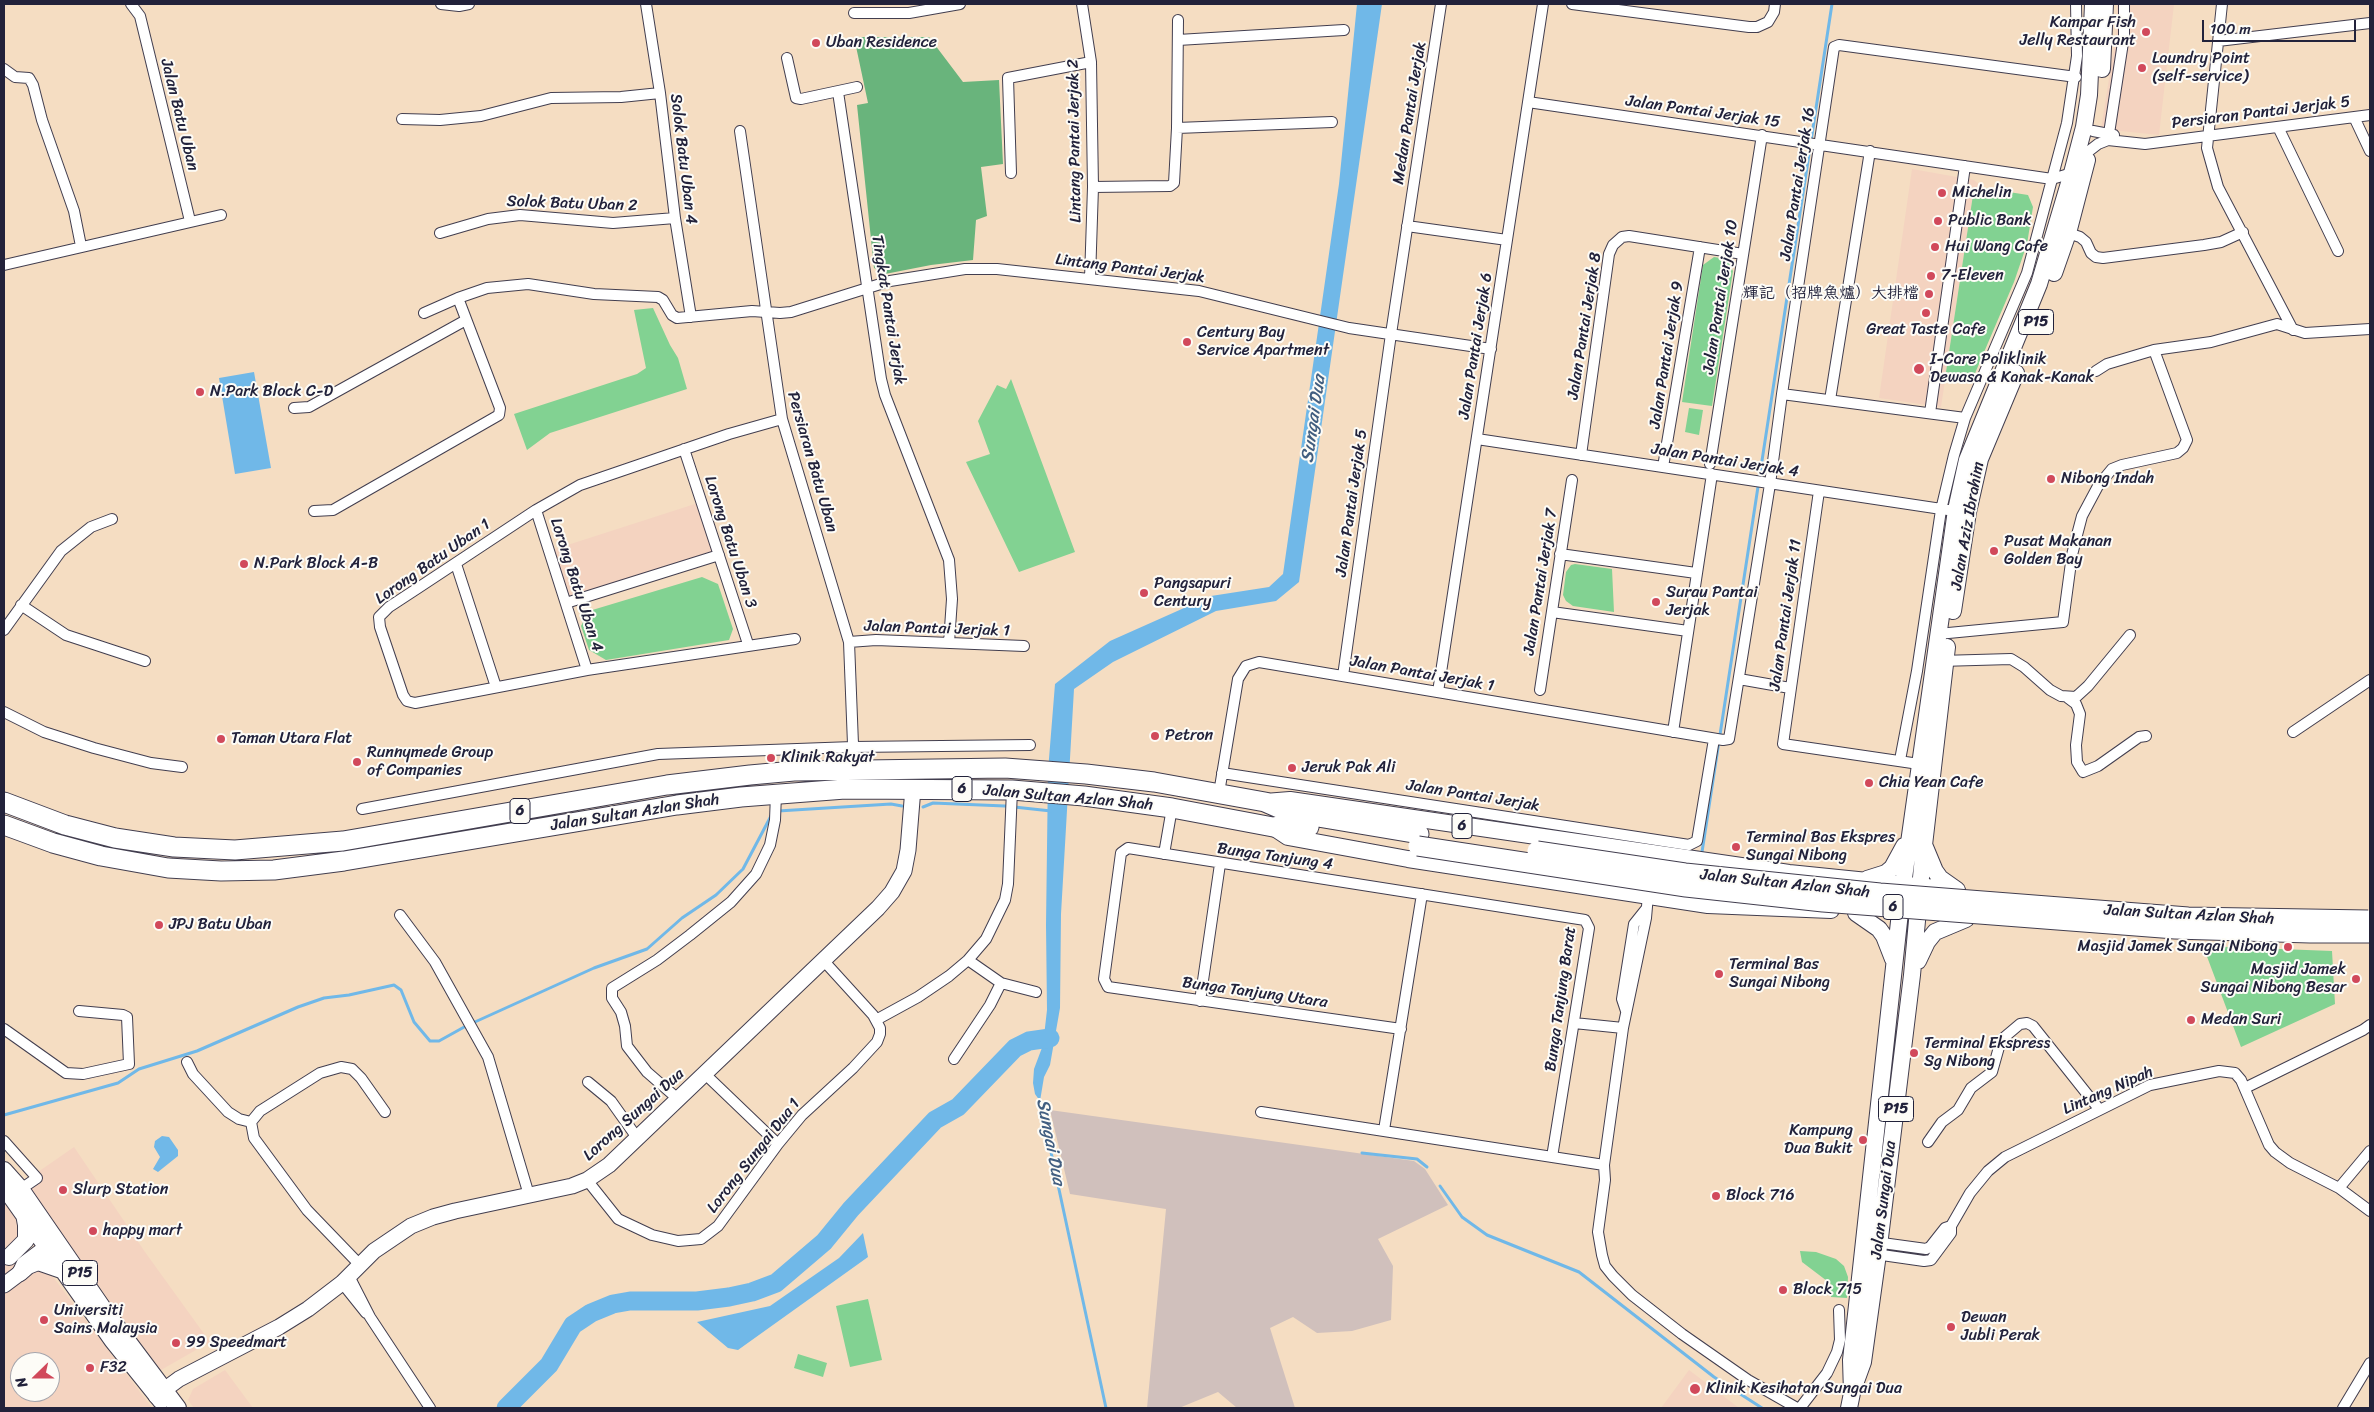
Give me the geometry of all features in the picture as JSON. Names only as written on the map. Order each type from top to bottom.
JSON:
[{"type":"highway","name":"Jalan Sultan Azlan Shah","points":[[4,802],[65,825],[144,844],[196,849],[245,850],[343,841],[699,780],[794,771],[1004,768],[1042,770],[1086,774],[1219,793],[1265,802],[1288,812],[1419,840],[1677,886],[1823,902],[2174,929],[2310,934],[2370,933]]},
{"type":"highway","name":"Jalan Sultan Azlan Shah","points":[[4,825],[53,843],[118,860],[194,870],[247,871],[344,861],[677,805],[776,801],[845,789],[913,788],[1012,796],[1041,792],[1172,808],[1273,826],[1289,824],[1685,873],[1880,894],[2188,917],[2370,920]]},
{"type":"main road","name":"Jalan Aziz Ibrahim","points":[[1955,511],[1980,459],[2037,320],[2068,233],[2089,151],[2104,135],[2100,90],[2099,24],[2093,4]]},
{"type":"main road","name":"Jalan Aziz Ibrahim","points":[[1920,886],[1955,511],[1966,460],[2039,284],[2066,194],[2089,95],[2099,24],[2105,4]]},
{"type":"main road","name":"Jalan Aziz Ibrahim","points":[[1903,885],[1919,764],[1940,661]]},
{"type":"main road","name":"Jalan Sultan Azlan Shah","points":[[1265,802],[1290,800],[1639,852],[1857,882],[2214,912],[2312,915],[2370,913]]},
{"type":"main road","name":"Jalan Sultan Azlan Shah","points":[[1273,826],[1288,837],[1647,902],[1918,916],[2118,932],[2198,936],[2370,937]]},
{"type":"main road","points":[[1857,882],[1877,877],[1892,868],[1909,837]]},
{"type":"main road","points":[[1924,845],[1940,878],[1958,890]]},
{"type":"main road","points":[[1754,908],[1768,900],[1772,895],[1772,880],[1762,868]]},
{"type":"main road","name":"P15","points":[[1900,916],[1903,885]]},
{"type":"main road","name":"P15","points":[[1918,916],[1920,886]]},
{"type":"main road","points":[[1856,913],[1879,929],[1884,936],[1894,964]]},
{"type":"main road","name":"Jalan Sungai Dua","points":[[1871,1247],[1894,964],[1900,916]]},
{"type":"main road","name":"Jalan Sungai Dua","points":[[1851,1400],[1851,1360],[1871,1247],[1912,975],[1918,916]]},
{"type":"main road","points":[[1912,975],[1930,936],[1942,928],[1966,920]]},
{"type":"main road","name":"P15","points":[[4,1170],[23,1212],[49,1238],[64,1271],[112,1340],[160,1392],[178,1408]]},
{"type":"main road","name":"P15","points":[[12,1191],[112,1320],[160,1392],[167,1408]]},
{"type":"main road","points":[[6,1259],[26,1240],[26,1225],[23,1212]]},
{"type":"main road","points":[[20,1273],[28,1266],[38,1262],[64,1271]]},
{"type":"street","name":"Jalan Batu Uban","points":[[131,4],[140,16],[190,221]]},
{"type":"street","name":"Jalan Batu Uban","points":[[140,16],[142,4]]},
{"type":"street","points":[[441,4],[459,6],[468,4]]},
{"type":"street","name":"Solok Batu Uban 4","points":[[646,4],[660,93],[674,218],[691,317]]},
{"type":"street","points":[[854,13],[909,13],[960,4]]},
{"type":"street","name":"Lintang Pantai Jerjak 2","points":[[1082,4],[1091,62],[1093,187],[1090,279]]},
{"type":"street","name":"Medan Pantai Jerjak","points":[[1391,334],[1442,4]]},
{"type":"street","name":"Jalan Pantai Jerjak 6","points":[[1438,692],[1543,4]]},
{"type":"street","points":[[1572,4],[1749,27],[1757,27],[1768,22],[1776,4]]},
{"type":"street","points":[[1919,764],[1900,760],[1917,671],[1955,511],[1954,455],[1965,418],[2027,273],[2067,123],[2076,77],[2078,33],[2076,4]]},
{"type":"street","points":[[2104,135],[2124,36],[2124,4]]},
{"type":"street","points":[[2222,4],[2207,136],[2211,168],[2218,186],[2293,330]]},
{"type":"street","points":[[1093,187],[1172,185],[1176,174],[1178,20]]},
{"type":"street","points":[[2218,41],[2370,23]]},
{"type":"street","points":[[1178,40],[1344,30]]},
{"type":"street","name":"Jalan Pantai Jerjak 16","points":[[1689,845],[1694,844],[1697,840],[1719,740],[1731,735],[1765,483],[1782,394],[1814,143],[1836,46],[2076,77]]},
{"type":"street","points":[[787,58],[796,98],[801,99],[857,87]]},
{"type":"street","points":[[1011,173],[1008,78],[1091,62]]},
{"type":"street","points":[[4,69],[15,76],[29,78],[74,211],[81,246]]},
{"type":"street","name":"Tingkat Pantai Jerjak","points":[[838,92],[878,360],[886,395],[949,560],[952,599],[949,643]]},
{"type":"street","points":[[402,119],[440,120],[474,117],[505,112],[551,98],[621,97],[660,93]]},
{"type":"street","name":"Jalan Pantai Jerjak 15","points":[[1528,102],[2052,179],[2072,173]]},
{"type":"street","name":"Persiaran Pantai Jerjak 5","points":[[2104,135],[2144,144],[2370,115]]},
{"type":"street","points":[[2354,117],[2370,151]]},
{"type":"street","points":[[1177,128],[1332,122]]},
{"type":"street","points":[[2278,127],[2338,252]]},
{"type":"street","name":"Persiaran Batu Uban","points":[[740,131],[782,419],[849,642],[854,770]]},
{"type":"street","name":"Jalan Pantai Jerjak 10","points":[[1673,732],[1762,135]]},
{"type":"street","points":[[1830,400],[1870,151]]},
{"type":"street","points":[[1930,413],[1965,166]]},
{"type":"street","points":[[2052,179],[2066,194]]},
{"type":"street","points":[[4,265],[221,214]]},
{"type":"street","name":"Solok Batu Uban 2","points":[[440,233],[488,219],[520,215],[614,223],[674,218]]},
{"type":"street","points":[[1407,226],[1507,240]]},
{"type":"street","points":[[2068,233],[2080,237],[2086,242],[2091,253],[2103,258],[2221,242],[2243,232]]},
{"type":"street","name":"Jalan Pantai Jerjak 8","points":[[1581,455],[1609,254],[1613,245],[1622,237],[1629,236],[1743,254]]},
{"type":"street","name":"Jalan Pantai Jerjak 9","points":[[1664,467],[1700,247]]},
{"type":"street","name":"Lintang Pantai Jerjak","points":[[691,317],[741,312],[791,312],[868,286],[938,272],[980,268],[1199,291],[1349,328],[1491,349]]},
{"type":"street","points":[[424,313],[487,288],[528,284],[594,294],[658,297],[664,300],[672,315],[677,318],[691,317]]},
{"type":"street","points":[[314,512],[333,510],[499,415],[500,408],[458,298]]},
{"type":"street","points":[[294,408],[308,407],[466,320]]},
{"type":"street","points":[[2096,371],[2107,364],[2154,350],[2219,340],[2277,324],[2305,333],[2370,329]]},
{"type":"street","name":"Jalan Pantai Jerjak 5","points":[[1343,676],[1391,334]]},
{"type":"street","points":[[1944,633],[2063,622],[2072,555],[2077,535],[2082,516],[2098,486],[2112,469],[2122,464],[2177,453],[2183,448],[2187,440],[2154,350]]},
{"type":"street","points":[[1782,394],[1965,418]]},
{"type":"street","name":"Lorong Batu Uban 1","points":[[782,419],[593,478],[536,510],[389,607],[380,617],[380,627],[397,678],[407,701],[415,703],[587,670],[748,644],[795,639]]},
{"type":"street","name":"Jalan Pantai Jerjak 4","points":[[1477,439],[1664,467],[1711,469],[1765,483],[1955,511]]},
{"type":"street","name":"Lorong Batu Uban 3","points":[[684,449],[748,644]]},
{"type":"street","name":"Jalan Pantai Jerjak 7","points":[[1540,690],[1572,480]]},
{"type":"street","name":"Jalan Pantai Jerjak 11","points":[[1820,491],[1783,744],[1900,760]]},
{"type":"street","name":"Lorong Batu Uban 4","points":[[536,510],[587,670]]},
{"type":"street","points":[[4,630],[61,551],[76,536],[91,527],[112,519]]},
{"type":"street","points":[[1560,554],[1696,573]]},
{"type":"street","points":[[566,603],[718,556]]},
{"type":"street","points":[[456,564],[496,687]]},
{"type":"street","points":[[21,606],[66,634],[145,661]]},
{"type":"street","points":[[1552,612],[1688,631]]},
{"type":"street","points":[[2068,698],[2076,697],[2082,692],[2130,635]]},
{"type":"street","name":"Jalan Pantai Jerjak 1","points":[[849,642],[876,640],[1024,646]]},
{"type":"street","points":[[1940,661],[2011,659],[2024,667],[2050,690],[2076,704],[2080,714],[2076,745],[2077,762],[2083,772],[2098,766],[2139,737],[2146,736]]},
{"type":"street","name":"Jalan Pantai Jerjak 1","points":[[1219,793],[1238,679],[1246,666],[1259,662],[1719,740]]},
{"type":"street","points":[[1739,679],[1790,688]]},
{"type":"street","points":[[2293,732],[2370,680]]},
{"type":"street","points":[[4,712],[44,732],[94,748],[152,763],[182,767]]},
{"type":"street","points":[[362,809],[658,754],[853,747],[1030,745]]},
{"type":"street","name":"Jalan Pantai Jerjak","points":[[1222,773],[1689,845]]},
{"type":"street","name":"Lorong Sungai Dua","points":[[160,1392],[179,1379],[279,1327],[326,1297],[359,1264],[392,1237],[434,1217],[572,1186],[587,1180],[609,1165],[878,908],[892,892],[904,871],[908,850],[913,788]]},
{"type":"street","points":[[823,960],[876,1020],[918,997],[949,976],[968,960],[986,939],[1005,900],[1008,884],[1012,796]]},
{"type":"street","points":[[678,1099],[647,1072],[625,1041],[625,1026],[621,1012],[612,998],[612,988],[657,960],[731,902],[756,874],[770,845],[775,820],[776,801]]},
{"type":"street","points":[[1164,854],[1172,808]]},
{"type":"street","name":"Bunga Tanjung 4","points":[[1106,986],[1104,979],[1121,853],[1128,848],[1220,864],[1422,894]]},
{"type":"street","points":[[1200,1001],[1220,864]]},
{"type":"street","points":[[1384,1130],[1422,894]]},
{"type":"street","name":"Bunga Tanjung Barat","points":[[1422,894],[1585,920],[1589,928],[1552,1157]]},
{"type":"street","points":[[1647,902],[1646,918],[1623,1028],[1604,1165],[1605,1180],[1598,1232],[1602,1255],[1613,1276],[1632,1295],[1682,1334],[1768,1394],[1799,1408],[1827,1373],[1837,1352],[1840,1340],[1839,1310]]},
{"type":"street","points":[[400,915],[434,962],[488,1056],[529,1196]]},
{"type":"street","points":[[968,960],[1001,983],[1036,992]]},
{"type":"street","points":[[954,1060],[990,1005],[1001,983]]},
{"type":"street","name":"Bunga Tanjung Utara","points":[[1106,986],[1401,1029]]},
{"type":"street","points":[[4,1030],[66,1073],[83,1074],[129,1064],[127,1018],[123,1015],[79,1011]]},
{"type":"street","name":"Lorong Sungai Dua 1","points":[[587,1180],[618,1219],[652,1235],[678,1241],[701,1239],[718,1226],[778,1144],[802,1115],[853,1068],[877,1042],[880,1028],[876,1020]]},
{"type":"street","points":[[1574,1023],[1623,1028]]},
{"type":"street","points":[[1928,1142],[1942,1122],[1958,1110],[1971,1088],[1992,1072],[2001,1040],[2020,1024],[2027,1023],[2032,1026],[2099,1109]]},
{"type":"street","points":[[2245,1088],[2367,1027]]},
{"type":"street","points":[[187,1062],[193,1074],[228,1112],[238,1119],[251,1122]]},
{"type":"street","points":[[359,1264],[307,1210],[254,1138],[251,1122],[260,1111],[320,1074],[341,1067],[352,1070],[361,1078],[385,1112]]},
{"type":"street","name":"Lintang Nipah","points":[[1871,1247],[1926,1249],[1930,1247],[1945,1228],[1951,1226],[1970,1193],[1995,1164],[2010,1154],[2150,1085],[2219,1071],[2235,1073],[2245,1088],[2270,1145],[2275,1152],[2290,1163],[2339,1188],[2370,1212]]},
{"type":"street","points":[[705,1074],[778,1144]]},
{"type":"street","points":[[588,1082],[611,1101],[638,1139]]},
{"type":"street","points":[[1261,1112],[1604,1165]]},
{"type":"street","points":[[4,1141],[37,1178],[12,1191]]},
{"type":"street","points":[[2339,1188],[2370,1152]]},
{"type":"street","points":[[6,1259],[49,1238]]},
{"type":"street","points":[[4,1285],[20,1273],[24,1264],[49,1238]]},
{"type":"street","points":[[345,1280],[430,1408]]},
{"type":"street","points":[[2343,1408],[2370,1363]]},
{"type":"shaded area","points":[[2117,4],[2174,4],[2159,135],[2101,129],[2117,28]]},
{"type":"shaded area","points":[[1912,169],[1974,180],[1983,188],[1973,195],[1941,407],[1879,398]]},
{"type":"shaded area","points":[[701,502],[719,555],[566,603],[549,551]]},
{"type":"shaded area","points":[[1050,1110],[1414,1161],[1425,1169],[1448,1205],[1378,1239],[1393,1266],[1391,1320],[1352,1331],[1317,1333],[1293,1317],[1270,1328],[1295,1408],[1237,1408],[1218,1392],[1179,1408],[1147,1408],[1166,1209],[1070,1194]]},
{"type":"shaded area","points":[[74,1147],[145,1252],[210,1342],[161,1370],[113,1306],[25,1181]]},
{"type":"shaded area","name":"Universiti Sains Malaysia","points":[[4,1201],[20,1225],[20,1238],[6,1254],[20,1273],[35,1270],[53,1277],[152,1408],[4,1408]]},
{"type":"shaded area","points":[[225,1370],[253,1408],[194,1408],[188,1400],[193,1389]]},
{"type":"shaded area","name":"Klinik Kesihatan Sungai Dua","points":[[1689,1370],[1739,1408],[1661,1408]]},
{"type":"green space","points":[[854,37],[929,37],[963,82],[999,80],[1003,164],[981,167],[987,216],[976,220],[973,260],[931,265],[885,274],[874,268],[857,105],[868,103]]},
{"type":"green space","points":[[1983,188],[2028,195],[2033,207],[2027,244],[2014,282],[1973,378],[1946,372],[1973,195]]},
{"type":"green space","points":[[1714,257],[1727,259],[1733,271],[1712,406],[1682,402],[1703,265]]},
{"type":"green space","points":[[653,308],[678,358],[687,389],[550,433],[527,450],[514,414],[637,374],[646,368],[634,310]]},
{"type":"green space","points":[[1011,379],[1075,552],[1019,572],[966,462],[990,454],[978,421],[997,385],[1006,389]]},
{"type":"green space","points":[[1689,408],[1703,410],[1699,435],[1685,432]]},
{"type":"green space","points":[[1571,565],[1612,569],[1614,612],[1573,606],[1566,601],[1563,595],[1566,572]]},
{"type":"green space","points":[[702,577],[718,584],[733,629],[729,640],[606,660],[589,650],[581,626],[589,611]]},
{"type":"green space","points":[[2203,946],[2332,951],[2335,1004],[2241,1047]]},
{"type":"green space","points":[[1800,1251],[1816,1252],[1836,1259],[1844,1266],[1848,1277],[1847,1298],[1831,1297],[1831,1284],[1802,1262]]},
{"type":"green space","points":[[868,1299],[882,1360],[850,1367],[836,1306]]},
{"type":"green space","points":[[798,1354],[827,1363],[823,1377],[794,1368]]},
{"type":"water","points":[[1357,4],[1382,4],[1299,582],[1276,601],[1216,611],[1113,662],[1074,689],[1061,914],[1060,1008],[1050,1065],[1044,1077],[1040,1101],[1035,1094],[1033,1083],[1034,1069],[1043,1045],[1047,1010],[1048,771],[1055,684],[1110,641],[1211,596],[1269,587],[1283,574],[1339,184]]},
{"type":"water","points":[[254,372],[271,468],[235,474],[219,378]]},
{"type":"water","points":[[162,1136],[169,1137],[178,1150],[178,1156],[158,1172],[153,1169],[160,1157],[154,1147],[155,1141]]},
{"type":"water","points":[[863,1233],[868,1257],[738,1350],[728,1348],[697,1322],[770,1306],[839,1258]]},
{"type":"waterway","points":[[1702,852],[1832,4]]},
{"type":"waterway","points":[[923,807],[933,803],[1005,806],[1051,811]]},
{"type":"waterway","points":[[778,811],[891,804],[902,806]]},
{"type":"waterway","points":[[4,1115],[118,1083],[139,1069],[197,1051],[298,1007],[324,998],[349,995],[394,985],[401,990],[414,1022],[430,1041],[439,1041],[466,1026],[594,968],[647,949],[682,918],[716,895],[743,869],[772,814]]},
{"type":"waterway","points":[[506,1408],[549,1365],[573,1325],[591,1313],[613,1304],[630,1301],[697,1301],[729,1297],[752,1292],[776,1283],[824,1242],[851,1209],[935,1120],[958,1107],[1015,1048],[1029,1041],[1050,1038]]},
{"type":"waterway","name":"Sungai Dua","points":[[1040,1101],[1106,1408]]},
{"type":"waterway","points":[[1362,1153],[1417,1159],[1427,1167]]},
{"type":"waterway","points":[[1440,1186],[1462,1217],[1487,1235],[1579,1272],[1714,1377],[1762,1408]]},
{"type":"place","name":"Kampar Fish Jelly Restaurant","points":[[2146,32]]},
{"type":"place","name":"Uban Residence","points":[[816,43]]},
{"type":"place","name":"Laundry Point (self-service)","points":[[2142,68]]},
{"type":"place","name":"Michelin","points":[[1942,193]]},
{"type":"place","name":"Public Bank","points":[[1938,221]]},
{"type":"place","name":"Hui Wang Cafe","points":[[1935,247]]},
{"type":"place","name":"7-Eleven","points":[[1931,276]]},
{"type":"place","name":"輝記（招牌魚爐）大排檔","points":[[1929,294]]},
{"type":"place","name":"Great Taste Cafe","points":[[1926,313]]},
{"type":"place","name":"Century Bay Service Apartment","points":[[1187,342]]},
{"type":"place","name":"I-Care Poliklinik Dewasa & Kanak-Kanak","points":[[1919,369]]},
{"type":"place","name":"N.Park Block C-D","points":[[200,392]]},
{"type":"place","name":"Nibong Indah","points":[[2051,479]]},
{"type":"place","name":"Pusat Makanan Golden Bay","points":[[1994,551]]},
{"type":"place","name":"N.Park Block A-B","points":[[244,564]]},
{"type":"place","name":"Pangsapuri Century","points":[[1144,593]]},
{"type":"place","name":"Surau Pantai Jerjak","points":[[1656,602]]},
{"type":"place","name":"Petron","points":[[1155,736]]},
{"type":"place","name":"Taman Utara Flat","points":[[221,739]]},
{"type":"place","name":"Klinik Rakyat","points":[[771,758]]},
{"type":"place","name":"Runnymede Group of Companies","points":[[357,762]]},
{"type":"place","name":"Jeruk Pak Ali","points":[[1292,768]]},
{"type":"place","name":"Chia Yean Cafe","points":[[1869,783]]},
{"type":"place","name":"Terminal Bas Ekspres Sungai Nibong","points":[[1736,847]]},
{"type":"place","name":"JPJ Batu Uban","points":[[159,925]]},
{"type":"place","name":"Masjid Jamek Sungai Nibong","points":[[2288,947]]},
{"type":"place","name":"Terminal Bas Sungai Nibong","points":[[1719,974]]},
{"type":"place","name":"Masjid Jamek Sungai Nibong Besar","points":[[2356,979]]},
{"type":"place","name":"Medan Suri","points":[[2191,1020]]},
{"type":"place","name":"Terminal Ekspress Sg Nibong","points":[[1914,1053]]},
{"type":"place","name":"Kampung Dua Bukit","points":[[1863,1140]]},
{"type":"place","name":"Slurp Station","points":[[63,1190]]},
{"type":"place","name":"Block 716","points":[[1716,1196]]},
{"type":"place","name":"happy mart","points":[[93,1231]]},
{"type":"place","name":"Block 715","points":[[1783,1290]]},
{"type":"place","name":"Universiti Sains Malaysia","points":[[44,1320]]},
{"type":"place","name":"Dewan Jubli Perak","points":[[1951,1327]]},
{"type":"place","name":"99 Speedmart","points":[[176,1343]]},
{"type":"place","name":"F32","points":[[90,1368]]},
{"type":"place","name":"Klinik Kesihatan Sungai Dua","points":[[1695,1389]]}]
